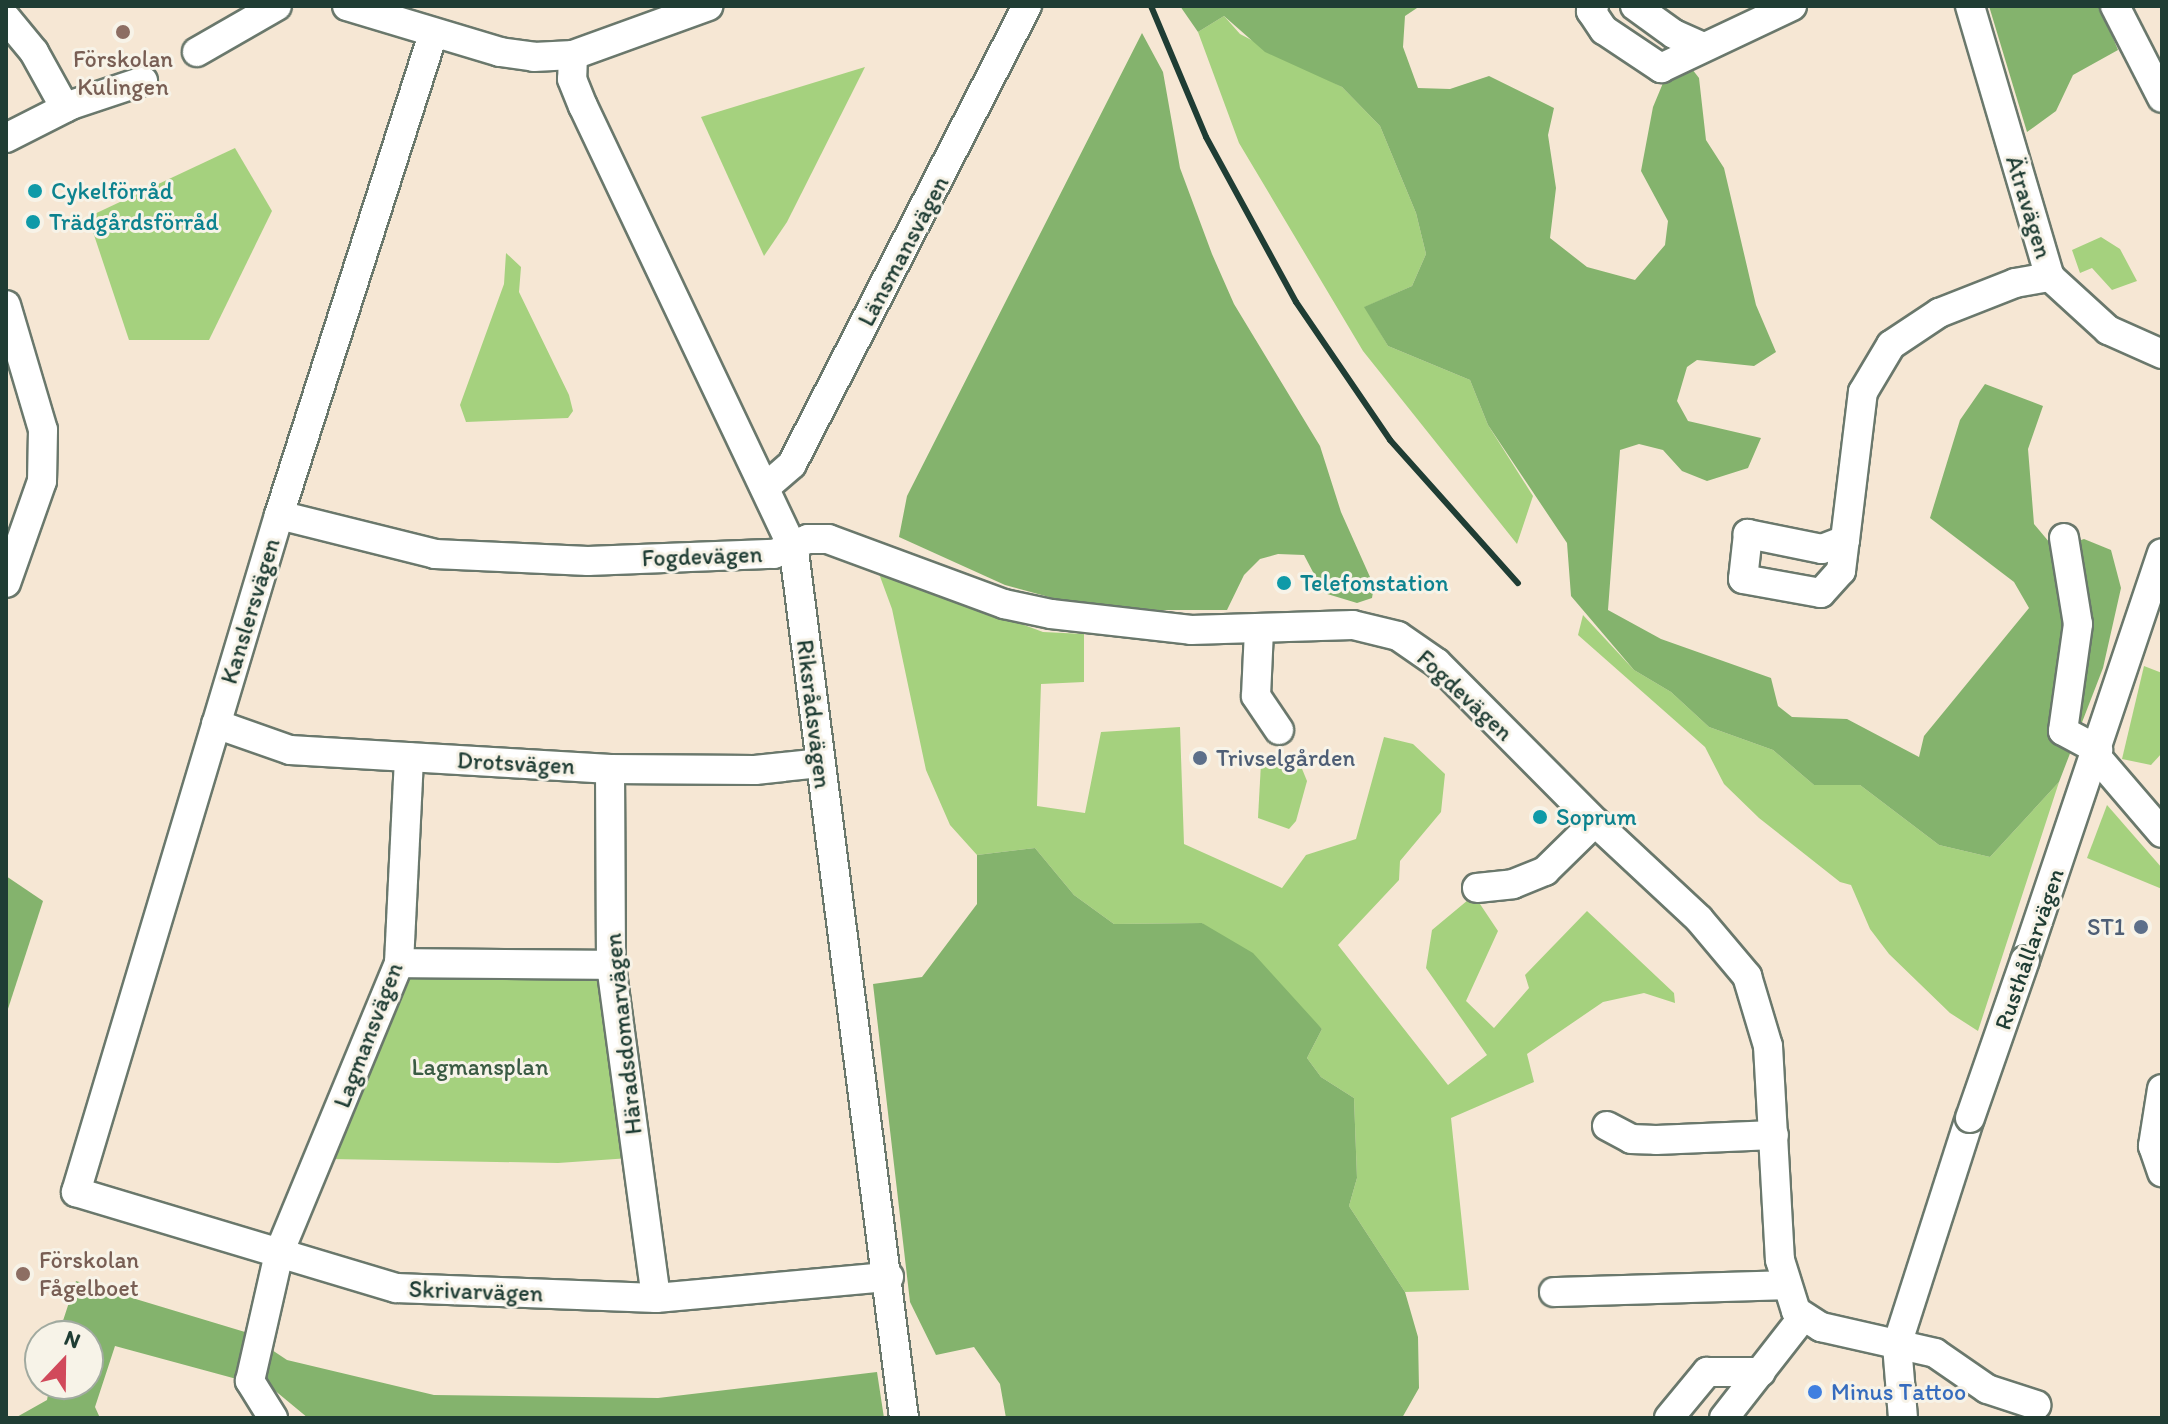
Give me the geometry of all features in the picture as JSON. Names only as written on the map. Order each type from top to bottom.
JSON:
[{"type":"street","points":[[197,52],[277,6]]},
{"type":"street","points":[[347,6],[500,52],[573,55],[708,6]]},
{"type":"street","name":"Länsmansvägen","points":[[767,486],[792,464],[1027,6]]},
{"type":"street","points":[[1594,6],[1596,21],[1604,30],[1661,68],[1792,6]]},
{"type":"street","points":[[1635,6],[1674,34],[1703,47]]},
{"type":"street","name":"Ätravägen","points":[[1970,6],[2050,277],[2108,330],[2162,354]]},
{"type":"street","points":[[2115,6],[2162,98]]},
{"type":"street","points":[[6,18],[34,52],[65,108]]},
{"type":"street","name":"Kanslersvägen","points":[[76,1192],[279,515],[433,34]]},
{"type":"street","name":"Riksrådsvägen","points":[[573,55],[572,79],[583,106],[767,486],[792,545],[889,1277],[904,1418]]},
{"type":"street","points":[[6,138],[65,108],[143,81]]},
{"type":"street","points":[[1845,540],[1863,392],[1891,345],[1939,313],[2015,283],[2050,277]]},
{"type":"street","points":[[6,305],[43,430],[42,481],[6,583]]},
{"type":"street","name":"Fogdevägen","points":[[279,515],[435,554],[588,561],[774,554],[792,545],[828,539],[856,546],[1004,604],[1051,614],[1191,630],[1353,625],[1398,636],[1437,663],[1595,822],[1699,919],[1747,976],[1768,1046],[1785,1285],[1790,1303],[1803,1317]]},
{"type":"street","points":[[2064,538],[2078,624],[2063,731],[2097,753],[2162,833]]},
{"type":"street","name":"Rusthållarvägen","points":[[1903,1418],[1897,1345],[1970,1118],[2097,753],[2162,553]]},
{"type":"street","points":[[1259,630],[1256,696],[1279,730]]},
{"type":"street","name":"Drotsvägen","points":[[216,724],[290,750],[610,769],[755,770],[820,763]]},
{"type":"street","name":"Lagmansvägen","points":[[279,1253],[399,963],[409,757]]},
{"type":"street","name":"Häradsdomarvägen","points":[[610,769],[611,965],[656,1298]]},
{"type":"street","points":[[1477,888],[1513,884],[1545,871],[1595,822]]},
{"type":"street","points":[[399,963],[611,965]]},
{"type":"street","points":[[2162,1089],[2153,1146],[2162,1172]]},
{"type":"street","points":[[1607,1126],[1631,1139],[1774,1135]]},
{"type":"street","name":"Skrivarvägen","points":[[76,1192],[396,1288],[656,1298],[889,1277]]},
{"type":"street","points":[[273,1418],[250,1381],[279,1253]]},
{"type":"street","points":[[1554,1292],[1785,1285]]},
{"type":"street","points":[[1724,1418],[1803,1317],[1841,1333],[1935,1353],[1987,1389],[2036,1405]]},
{"type":"street","points":[[1669,1418],[1707,1372],[1761,1372]]},
{"type":"green space","points":[[1180,6],[1420,6],[1405,16],[1403,47],[1418,88],[1450,89],[1489,76],[1554,108],[1548,135],[1556,188],[1550,238],[1587,267],[1635,280],[1665,245],[1668,221],[1641,171],[1653,107],[1663,83],[1692,69],[1699,78],[1706,140],[1724,168],[1756,305],[1776,352],[1754,366],[1697,360],[1687,367],[1677,401],[1688,421],[1761,438],[1748,468],[1707,481],[1682,471],[1663,450],[1639,444],[1620,450],[1608,610],[1661,639],[1771,678],[1778,706],[1792,717],[1847,719],[1919,757],[1924,736],[2029,608],[2014,582],[1930,518],[1960,420],[1985,384],[2043,406],[2028,449],[2034,524],[2055,549],[2084,539],[2111,550],[2121,588],[2103,668],[2059,782],[1990,857],[1939,845],[1860,785],[1814,785],[1773,750],[1709,727],[1671,692],[1634,670],[1571,596],[1567,543],[1488,425],[1470,380],[1388,346],[1364,307],[1412,286],[1426,254],[1416,213],[1380,126],[1342,87],[1265,52],[1224,16],[1198,32]]},
{"type":"green space","points":[[1989,6],[2100,6],[2118,50],[2073,75],[2056,111],[2027,132]]},
{"type":"green space","points":[[1224,16],[1240,34],[1342,87],[1380,126],[1416,213],[1426,254],[1412,286],[1365,307],[1388,346],[1470,380],[1488,425],[1533,496],[1517,544],[1363,351],[1239,143],[1198,32]]},
{"type":"green space","points":[[1142,33],[1163,72],[1180,168],[1212,254],[1234,304],[1320,446],[1341,512],[1374,586],[1372,598],[1357,603],[1324,593],[1304,555],[1278,554],[1260,559],[1244,575],[1227,610],[1158,610],[1060,600],[1005,585],[899,537],[907,496]]},
{"type":"green space","points":[[865,67],[787,222],[764,256],[701,117]]},
{"type":"green space","points":[[235,148],[272,211],[209,340],[129,340],[88,217]]},
{"type":"green space","points":[[2101,237],[2120,249],[2137,281],[2112,290],[2092,268],[2080,273],[2072,250]]},
{"type":"green space","points":[[506,253],[521,267],[519,292],[569,395],[573,411],[568,418],[466,422],[460,405],[504,284]]},
{"type":"green space","points":[[878,571],[1043,632],[1084,634],[1084,682],[1041,684],[1037,806],[1085,813],[1101,732],[1180,727],[1184,844],[1282,888],[1306,855],[1356,839],[1384,737],[1413,744],[1445,774],[1441,812],[1400,861],[1399,880],[1338,945],[1448,1085],[1487,1055],[1426,968],[1432,930],[1474,895],[1498,931],[1466,1001],[1494,1028],[1529,988],[1525,975],[1587,911],[1674,993],[1675,1003],[1644,993],[1603,1002],[1527,1054],[1534,1082],[1451,1118],[1469,1290],[1405,1292],[1349,1206],[1357,1178],[1354,1098],[1321,1077],[1307,1058],[1322,1029],[1202,923],[1114,924],[1074,895],[1035,848],[977,855],[950,825],[926,770],[892,609]]},
{"type":"green space","points":[[1583,615],[1634,670],[1671,692],[1709,727],[1773,750],[1814,785],[1860,785],[1939,845],[1990,857],[2059,782],[1978,1031],[1950,1013],[1889,954],[1870,929],[1851,885],[1840,882],[1759,818],[1724,784],[1705,747],[1578,635]]},
{"type":"green space","points":[[2144,666],[2162,673],[2162,753],[2151,765],[2122,759]]},
{"type":"green space","name":"Trivselgården","points":[[1298,759],[1307,781],[1296,821],[1289,829],[1258,818],[1261,763]]},
{"type":"green space","points":[[2107,805],[2162,868],[2162,889],[2087,858]]},
{"type":"green space","points":[[1035,848],[1074,895],[1114,924],[1202,923],[1253,953],[1322,1029],[1307,1058],[1321,1077],[1354,1098],[1357,1178],[1349,1206],[1405,1292],[1418,1337],[1419,1388],[1402,1418],[1006,1418],[1000,1384],[974,1347],[936,1355],[910,1302],[873,984],[922,977],[977,904],[977,855]]},
{"type":"green space","points":[[6,876],[43,901],[6,1015]]},
{"type":"green space","name":"Lagmansplan","points":[[599,973],[630,1158],[558,1163],[330,1159],[401,977]]},
{"type":"green space","points":[[76,1281],[245,1332],[287,1360],[434,1395],[658,1398],[877,1372],[884,1418],[308,1418],[273,1389],[115,1346],[104,1380],[104,1320],[63,1320]]},
{"type":"green space","points":[[47,1400],[97,1400],[95,1407],[100,1418],[15,1418]]},
{"type":"railway","points":[[1151,6],[1206,137],[1296,302],[1390,440],[1518,583]]},
{"type":"place","name":"Förskolan Kulingen","points":[[123,32]]},
{"type":"place","name":"Cykelförråd","points":[[35,191]]},
{"type":"place","name":"Trädgårdsförråd","points":[[33,222]]},
{"type":"place","name":"Telefonstation","points":[[1284,583]]},
{"type":"place","name":"Trivselgården","points":[[1200,758]]},
{"type":"place","name":"Soprum","points":[[1540,817]]},
{"type":"place","name":"ST1","points":[[2141,927]]},
{"type":"place","name":"Förskolan Fågelboet","points":[[23,1274]]},
{"type":"place","name":"Minus Tattoo","points":[[1815,1392]]}]
